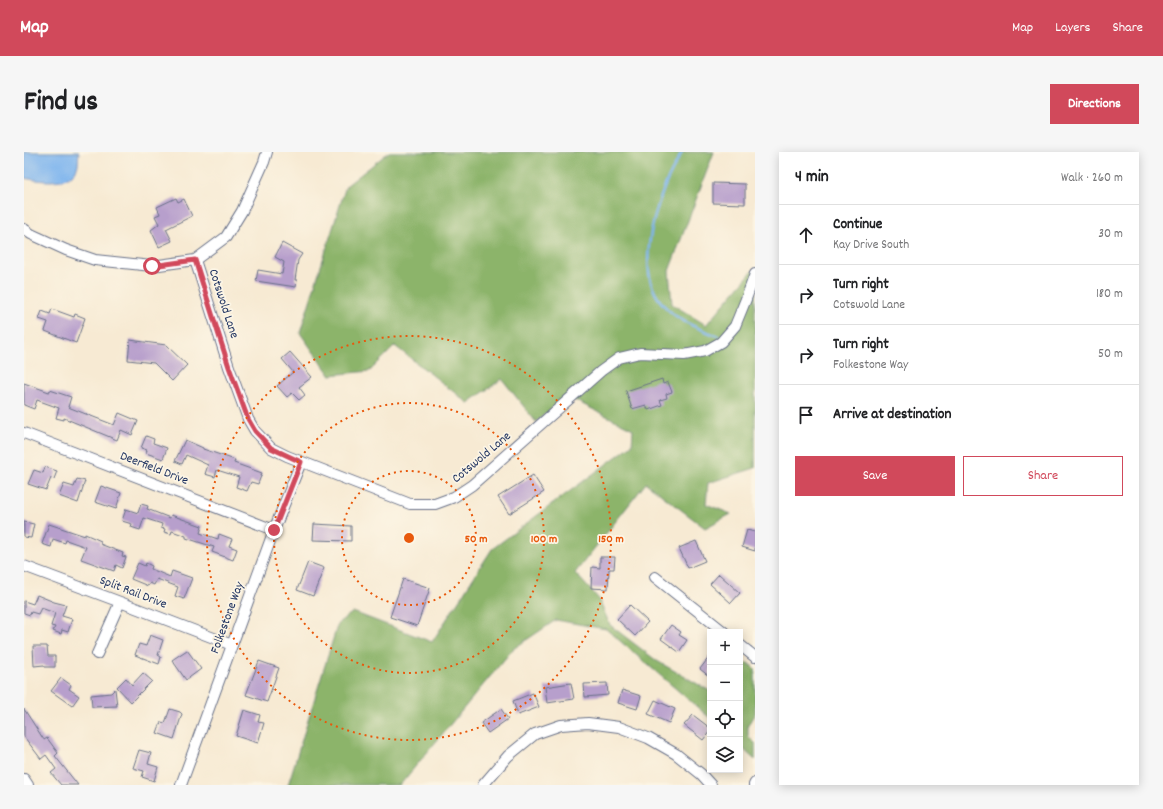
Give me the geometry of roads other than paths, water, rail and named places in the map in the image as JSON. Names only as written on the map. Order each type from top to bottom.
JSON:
[{"type":"street","points":[[24,229],[31,234],[66,250],[95,260],[152,266],[195,260],[226,237],[242,211],[267,152]]},
{"type":"street","name":"Cotswold Lane","points":[[195,260],[229,367],[248,419],[255,431],[271,448],[301,462],[410,504],[435,504],[454,498],[472,485],[601,371],[619,358],[640,353],[684,355],[705,350],[721,342],[734,326],[755,274]]},
{"type":"street","name":"Deerfield Drive","points":[[24,433],[274,530]]},
{"type":"street","name":"Folkestone Way","points":[[181,785],[274,530],[301,462]]},
{"type":"street","name":"Split Rail Drive","points":[[24,566],[232,645]]},
{"type":"street","points":[[655,577],[720,629]]},
{"type":"street","points":[[97,654],[120,602]]},
{"type":"street","points":[[743,647],[755,657]]},
{"type":"street","points":[[483,785],[508,756],[535,734],[560,725],[588,723],[619,727],[648,738],[676,754],[701,774],[711,785]]},
{"type":"street","points":[[24,779],[28,785]]},
{"type":"water","points":[[24,152],[79,152],[78,166],[73,174],[68,178],[61,180],[46,181],[24,178]]},
{"type":"waterway","points":[[682,152],[666,183],[651,230],[648,261],[650,276],[654,290],[661,302],[673,314],[694,326],[718,336]]}]
